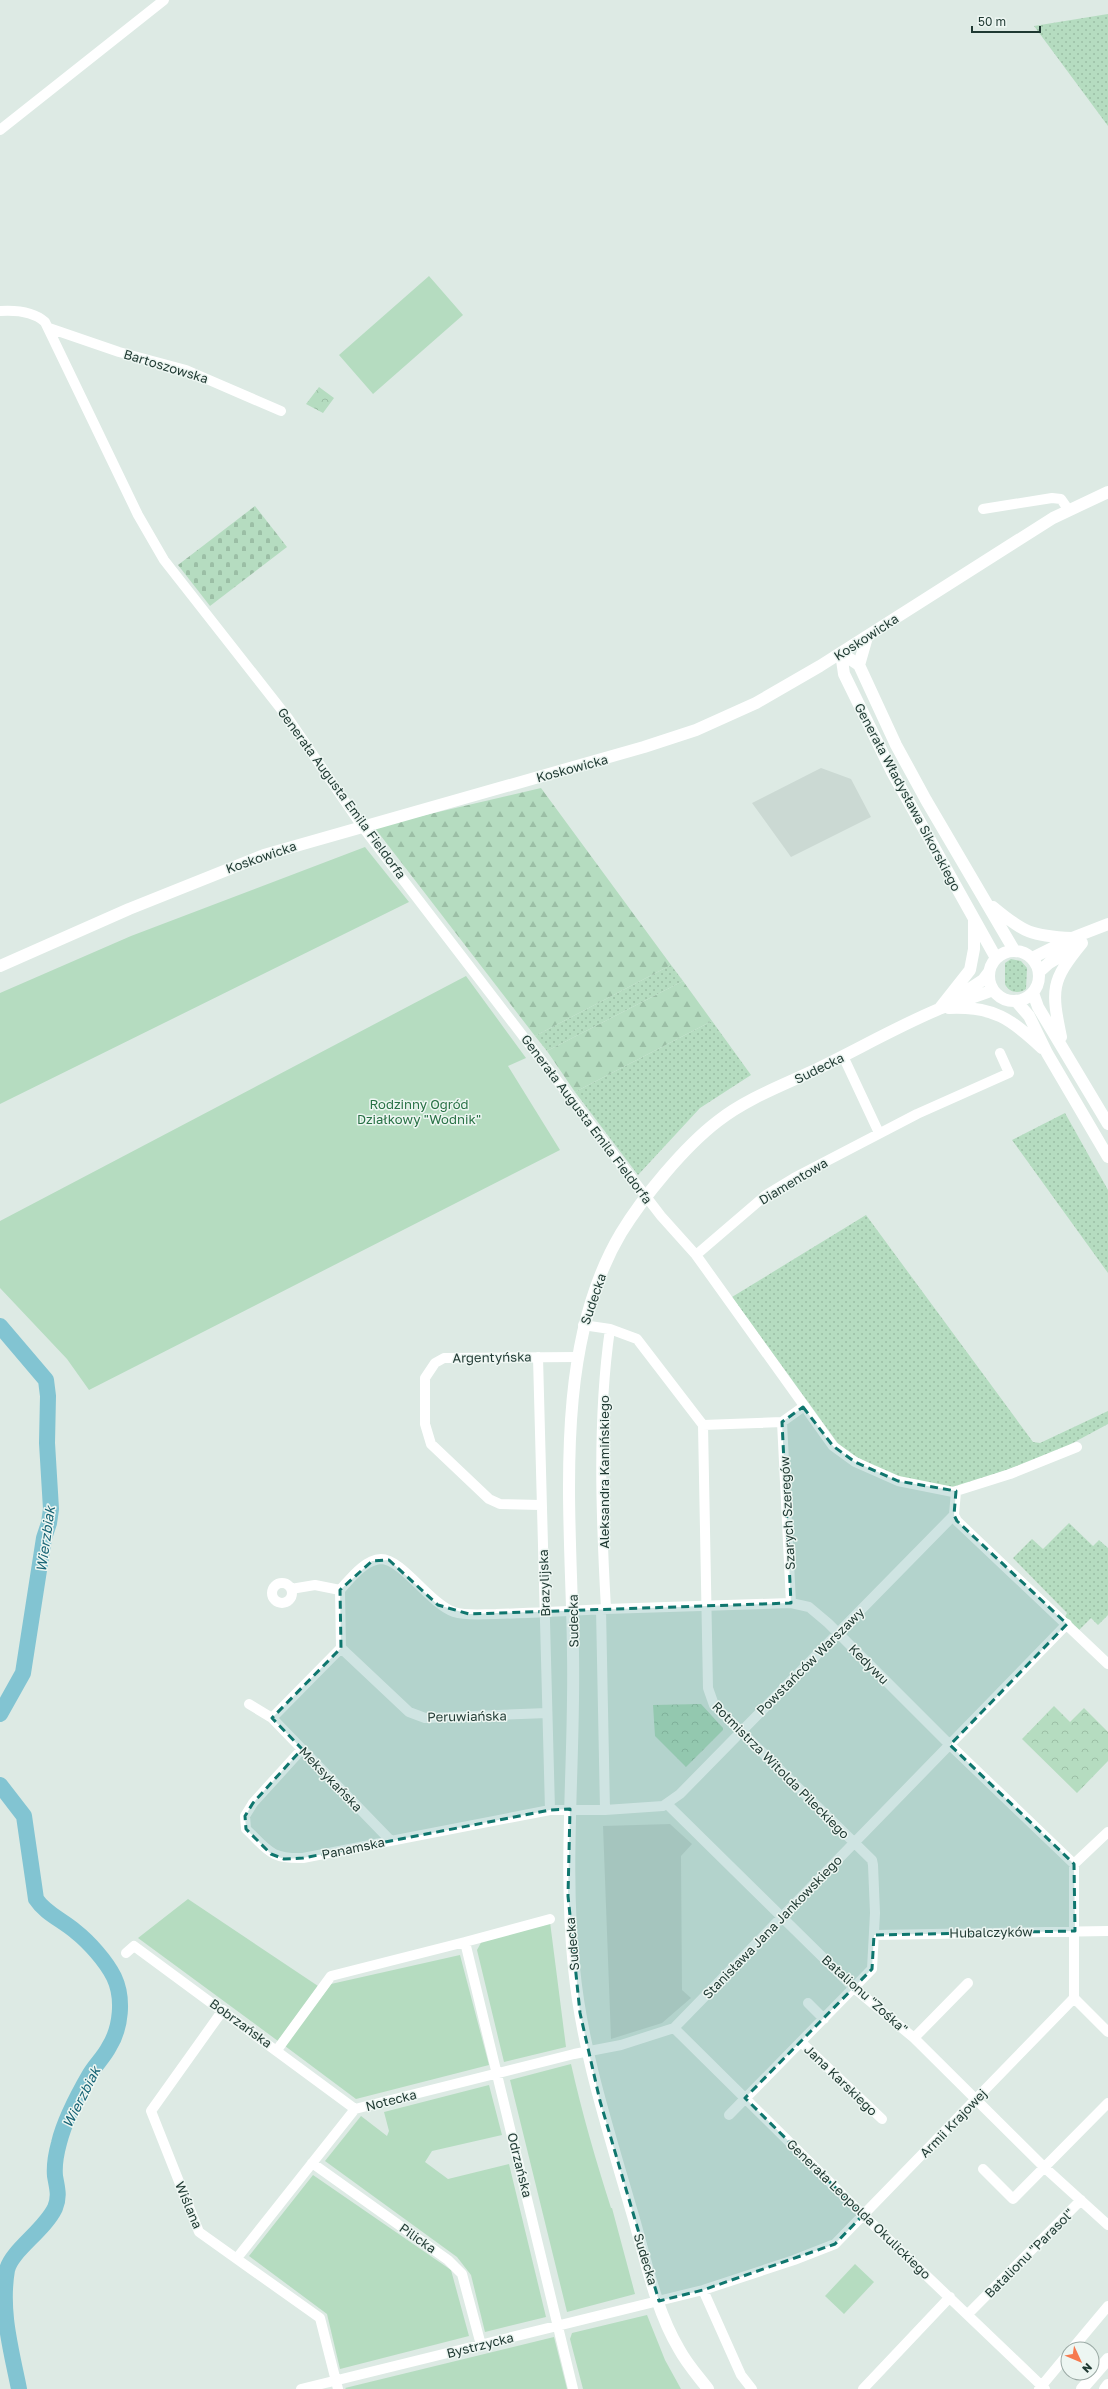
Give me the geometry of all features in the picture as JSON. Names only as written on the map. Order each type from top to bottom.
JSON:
[{"type":"street","points":[[0,130],[164,0]]},
{"type":"street","points":[[0,311],[14,310],[39,317],[49,328]]},
{"type":"street","name":"Bartoszowska","points":[[49,328],[119,352],[186,370],[281,411]]},
{"type":"street","name":"Generała Augusta Emila Fieldorfa","points":[[49,328],[138,515],[164,560],[288,718],[361,825],[647,1197],[660,1216],[696,1255],[833,1446],[855,1462],[898,1481],[956,1491],[1010,1474],[1076,1447]]},
{"type":"street","name":"Koskowicka","points":[[0,966],[129,909],[264,855],[361,825],[591,763],[696,730],[756,703],[820,666],[1068,509],[1108,492]]},
{"type":"street","points":[[983,509],[1052,498],[1061,499],[1068,509]]},
{"type":"street","points":[[859,665],[867,636]]},
{"type":"street","name":"Generała Władysława Sikorskiego","points":[[841,652],[859,665],[918,786],[986,901]]},
{"type":"street","name":"Generała Władysława Sikorskiego","points":[[841,652],[844,674],[892,772],[974,920]]},
{"type":"street","points":[[820,666],[844,674]]},
{"type":"street","points":[[986,901],[1014,925],[1028,933],[1042,937],[1077,941]]},
{"type":"street","points":[[986,901],[1014,950]]},
{"type":"street","points":[[974,920],[996,958]]},
{"type":"street","points":[[940,1009],[970,970],[974,949],[974,920]]},
{"type":"street","points":[[1039,972],[1077,941],[1108,924]]},
{"type":"street","points":[[1032,958],[1108,928]]},
{"type":"street","points":[[1062,1044],[1054,1006],[1056,983],[1077,941]]},
{"type":"street","points":[[1016,1001],[1033,993],[1039,980],[1039,972],[1032,958],[1027,954],[1014,950],[996,958],[989,972],[993,990],[1003,998],[1016,1001],[1029,1016],[1047,1053],[1108,1157]]},
{"type":"street","name":"Sudecka","points":[[940,1009],[983,980],[989,972]]},
{"type":"street","name":"Sudecka","points":[[708,2389],[676,2345],[659,2301],[587,2052],[580,2013],[570,1924],[568,1872],[574,1699],[570,1476],[577,1357],[583,1325],[596,1284],[621,1233],[647,1197],[699,1138],[720,1119],[772,1090],[940,1009],[993,990]]},
{"type":"street","points":[[1033,993],[1038,1007],[1062,1044],[1108,1124]]},
{"type":"street","points":[[940,1009],[957,1008],[988,1012],[1007,1018],[1017,1024],[1047,1053]]},
{"type":"street","name":"Diamentowa","points":[[696,1255],[766,1195],[879,1133],[1009,1073],[1000,1052]]},
{"type":"street","points":[[843,1056],[879,1133]]},
{"type":"street","points":[[583,1325],[610,1329],[637,1339],[703,1425],[782,1422],[803,1406]]},
{"type":"street","name":"Aleksandra Kamińskiego","points":[[605,1810],[602,1514],[605,1367],[610,1329]]},
{"type":"street","name":"Brazylijska","points":[[538,1357],[550,1810]]},
{"type":"street","name":"Argentyńska","points":[[541,1506],[500,1504],[489,1499],[431,1444],[425,1416],[425,1378],[435,1363],[444,1358],[577,1357]]},
{"type":"street","name":"Szarych Szeregów","points":[[782,1422],[791,1603]]},
{"type":"street","name":"Rotmistrza Witolda Pileckiego","points":[[703,1425],[710,1698],[714,1705],[872,1860],[873,1865],[874,1935],[872,1969],[729,2115]]},
{"type":"street","points":[[956,1491],[954,1515],[962,1525],[1108,1664]]},
{"type":"street","name":"Powstańców Warszawy","points":[[667,1804],[680,1794],[740,1731],[954,1515]]},
{"type":"street","points":[[272,1718],[341,1648],[340,1590],[372,1561],[389,1560],[438,1605],[455,1612],[469,1614],[603,1609]]},
{"type":"street","points":[[291,1589],[315,1585],[340,1590]]},
{"type":"street","name":"Kedywu","points":[[603,1609],[791,1603],[802,1604],[815,1611],[950,1745],[1074,1864]]},
{"type":"street","name":"Stanisława Jana Jankowskiego","points":[[587,2052],[621,2045],[674,2028],[1067,1624]]},
{"type":"street","name":"Peruwiańska","points":[[341,1648],[409,1712],[425,1718],[547,1713]]},
{"type":"street","name":"Meksykańska","points":[[250,1704],[272,1718],[390,1840]]},
{"type":"street","name":"Panamska","points":[[302,1749],[253,1803],[245,1816],[246,1829],[271,1854],[284,1859],[303,1858],[550,1810],[570,1809]]},
{"type":"street","points":[[570,1809],[605,1810],[667,1804]]},
{"type":"street","name":"Batalionu \"Zośka\"","points":[[667,1804],[854,1988],[867,1997],[914,2038],[1044,2167],[1081,2200]]},
{"type":"street","points":[[1108,1832],[1074,1864],[1074,1998],[1108,2032]]},
{"type":"street","points":[[277,2050],[331,1976],[550,1919]]},
{"type":"street","name":"Hubalczyków","points":[[874,1935],[1108,1931]]},
{"type":"street","name":"Odrzańska","points":[[465,1942],[573,2389]]},
{"type":"street","name":"Bobrzańska","points":[[126,1953],[134,1946],[356,2109]]},
{"type":"street","points":[[914,2038],[968,1983]]},
{"type":"street","name":"Armii Krajowej","points":[[659,2301],[702,2290],[794,2260],[834,2244],[1074,1998]]},
{"type":"street","points":[[808,2003],[824,2019]]},
{"type":"street","name":"Wiślana","points":[[223,2010],[151,2110],[199,2232],[320,2318],[337,2385]]},
{"type":"street","name":"Generała Leopolda Okulickiego","points":[[674,2028],[863,2215],[968,2314],[1042,2388]]},
{"type":"street","name":"Jana Karskiego","points":[[801,2042],[882,2119]]},
{"type":"street","name":"Notecka","points":[[237,2258],[356,2109],[587,2052]]},
{"type":"street","points":[[983,2169],[1013,2198],[1108,2103]]},
{"type":"street","name":"Pilicka","points":[[312,2163],[448,2260],[462,2274],[481,2345]]},
{"type":"street","name":"Batalionu \"Parasol\"","points":[[968,2314],[1081,2200],[1108,2224]]},
{"type":"street","points":[[702,2290],[741,2375],[752,2389]]},
{"type":"street","points":[[863,2389],[950,2297]]},
{"type":"street","name":"Bystrzycka","points":[[301,2389],[337,2385],[481,2345],[659,2301]]},
{"type":"street","points":[[1079,2341],[1108,2306]]},
{"type":"street","points":[[1082,2389],[1108,2360]]},
{"type":"street","points":[[1042,2388],[1060,2364]]},
{"type":"street","points":[[1105,2389],[1108,2385]]},
{"type":"highlighted area","points":[[803,1407],[833,1446],[855,1462],[898,1481],[956,1491],[954,1515],[957,1521],[1067,1624],[950,1745],[1074,1864],[1075,1931],[874,1935],[872,1969],[745,2098],[863,2215],[835,2244],[703,2290],[659,2301],[600,2101],[580,2013],[568,1896],[570,1809],[550,1810],[303,1858],[284,1859],[271,1854],[246,1829],[245,1816],[253,1803],[302,1749],[272,1718],[341,1648],[340,1590],[372,1561],[389,1560],[438,1605],[469,1614],[791,1603],[782,1422]]},
{"type":"shaded area","points":[[821,768],[851,779],[871,817],[791,857],[752,803]]},
{"type":"shaded area","points":[[670,1824],[692,1844],[681,1856],[682,1990],[691,1998],[662,2023],[611,2039],[603,1826]]},
{"type":"green space","points":[[1108,14],[1108,126],[1034,26]]},
{"type":"green space","points":[[429,276],[463,315],[373,394],[339,355]]},
{"type":"green space","points":[[319,387],[334,398],[323,413],[306,404]]},
{"type":"green space","points":[[255,506],[287,547],[210,606],[178,565]]},
{"type":"green space","points":[[541,788],[671,965],[535,1036],[374,827]]},
{"type":"green space","points":[[365,847],[409,902],[0,1104],[0,993],[131,936]]},
{"type":"green space","points":[[1011,959],[1021,961],[1027,968],[1026,989],[1020,992],[1012,991],[1005,984],[1005,963]]},
{"type":"green space","points":[[671,965],[683,981],[547,1051],[535,1036]]},
{"type":"green space","name":"Rodzinny Ogród Działkowy \"Wodnik\"","points":[[466,976],[526,1058],[508,1066],[560,1150],[89,1390],[67,1359],[0,1288],[0,1221]]},
{"type":"green space","points":[[683,981],[712,1021],[575,1092],[547,1051]]},
{"type":"green space","points":[[712,1021],[751,1075],[700,1108],[638,1175],[575,1092]]},
{"type":"green space","points":[[1065,1113],[1108,1190],[1108,1273],[1012,1140]]},
{"type":"green space","points":[[866,1215],[1033,1442],[1040,1443],[1108,1411],[1108,1424],[1056,1452],[956,1488],[891,1475],[842,1449],[732,1297]]},
{"type":"green space","points":[[1069,1523],[1093,1546],[1099,1540],[1108,1548],[1108,1615],[1098,1625],[1091,1618],[1079,1630],[1065,1617],[1067,1613],[1013,1558],[1032,1539],[1043,1549]]},
{"type":"green space","points":[[701,1704],[723,1728],[723,1730],[686,1767],[655,1736],[653,1705]]},
{"type":"green space","points":[[1054,1706],[1070,1722],[1084,1708],[1108,1732],[1108,1761],[1077,1793],[1022,1739]]},
{"type":"green space","points":[[188,1899],[318,1986],[278,2041],[138,1938]]},
{"type":"green space","points":[[550,1922],[566,2047],[504,2062],[477,1950],[483,1939]]},
{"type":"green space","points":[[460,1955],[489,2065],[356,2099],[285,2046],[331,1984]]},
{"type":"green space","points":[[571,2064],[600,2173],[612,2208],[635,2294],[567,2312],[510,2080]]},
{"type":"green space","points":[[489,2085],[502,2135],[432,2151],[425,2162],[448,2179],[509,2164],[546,2317],[485,2332],[471,2275],[457,2257],[325,2161],[361,2116],[387,2136],[389,2131],[384,2112]]},
{"type":"green space","points":[[313,2175],[451,2270],[469,2336],[340,2369],[327,2314],[249,2256]]},
{"type":"green space","points":[[855,2264],[874,2282],[844,2314],[825,2296]]},
{"type":"green space","points":[[647,2315],[665,2360],[681,2389],[583,2389],[570,2339],[572,2333]]},
{"type":"green space","points":[[554,2337],[567,2389],[345,2388]]},
{"type":"waterway","name":"Wierzbiak","points":[[0,1326],[46,1380],[48,1396],[47,1443],[51,1509],[49,1523],[44,1538],[23,1673],[0,1714]]},
{"type":"waterway","name":"Wierzbiak","points":[[0,1785],[24,1816],[36,1899],[44,1908],[80,1935],[102,1958],[114,1977],[120,2003],[120,2013],[113,2039],[81,2090],[61,2135],[55,2164],[58,2196],[57,2204],[43,2225],[21,2248],[10,2263],[7,2270],[5,2285],[7,2330],[19,2389]]}]
